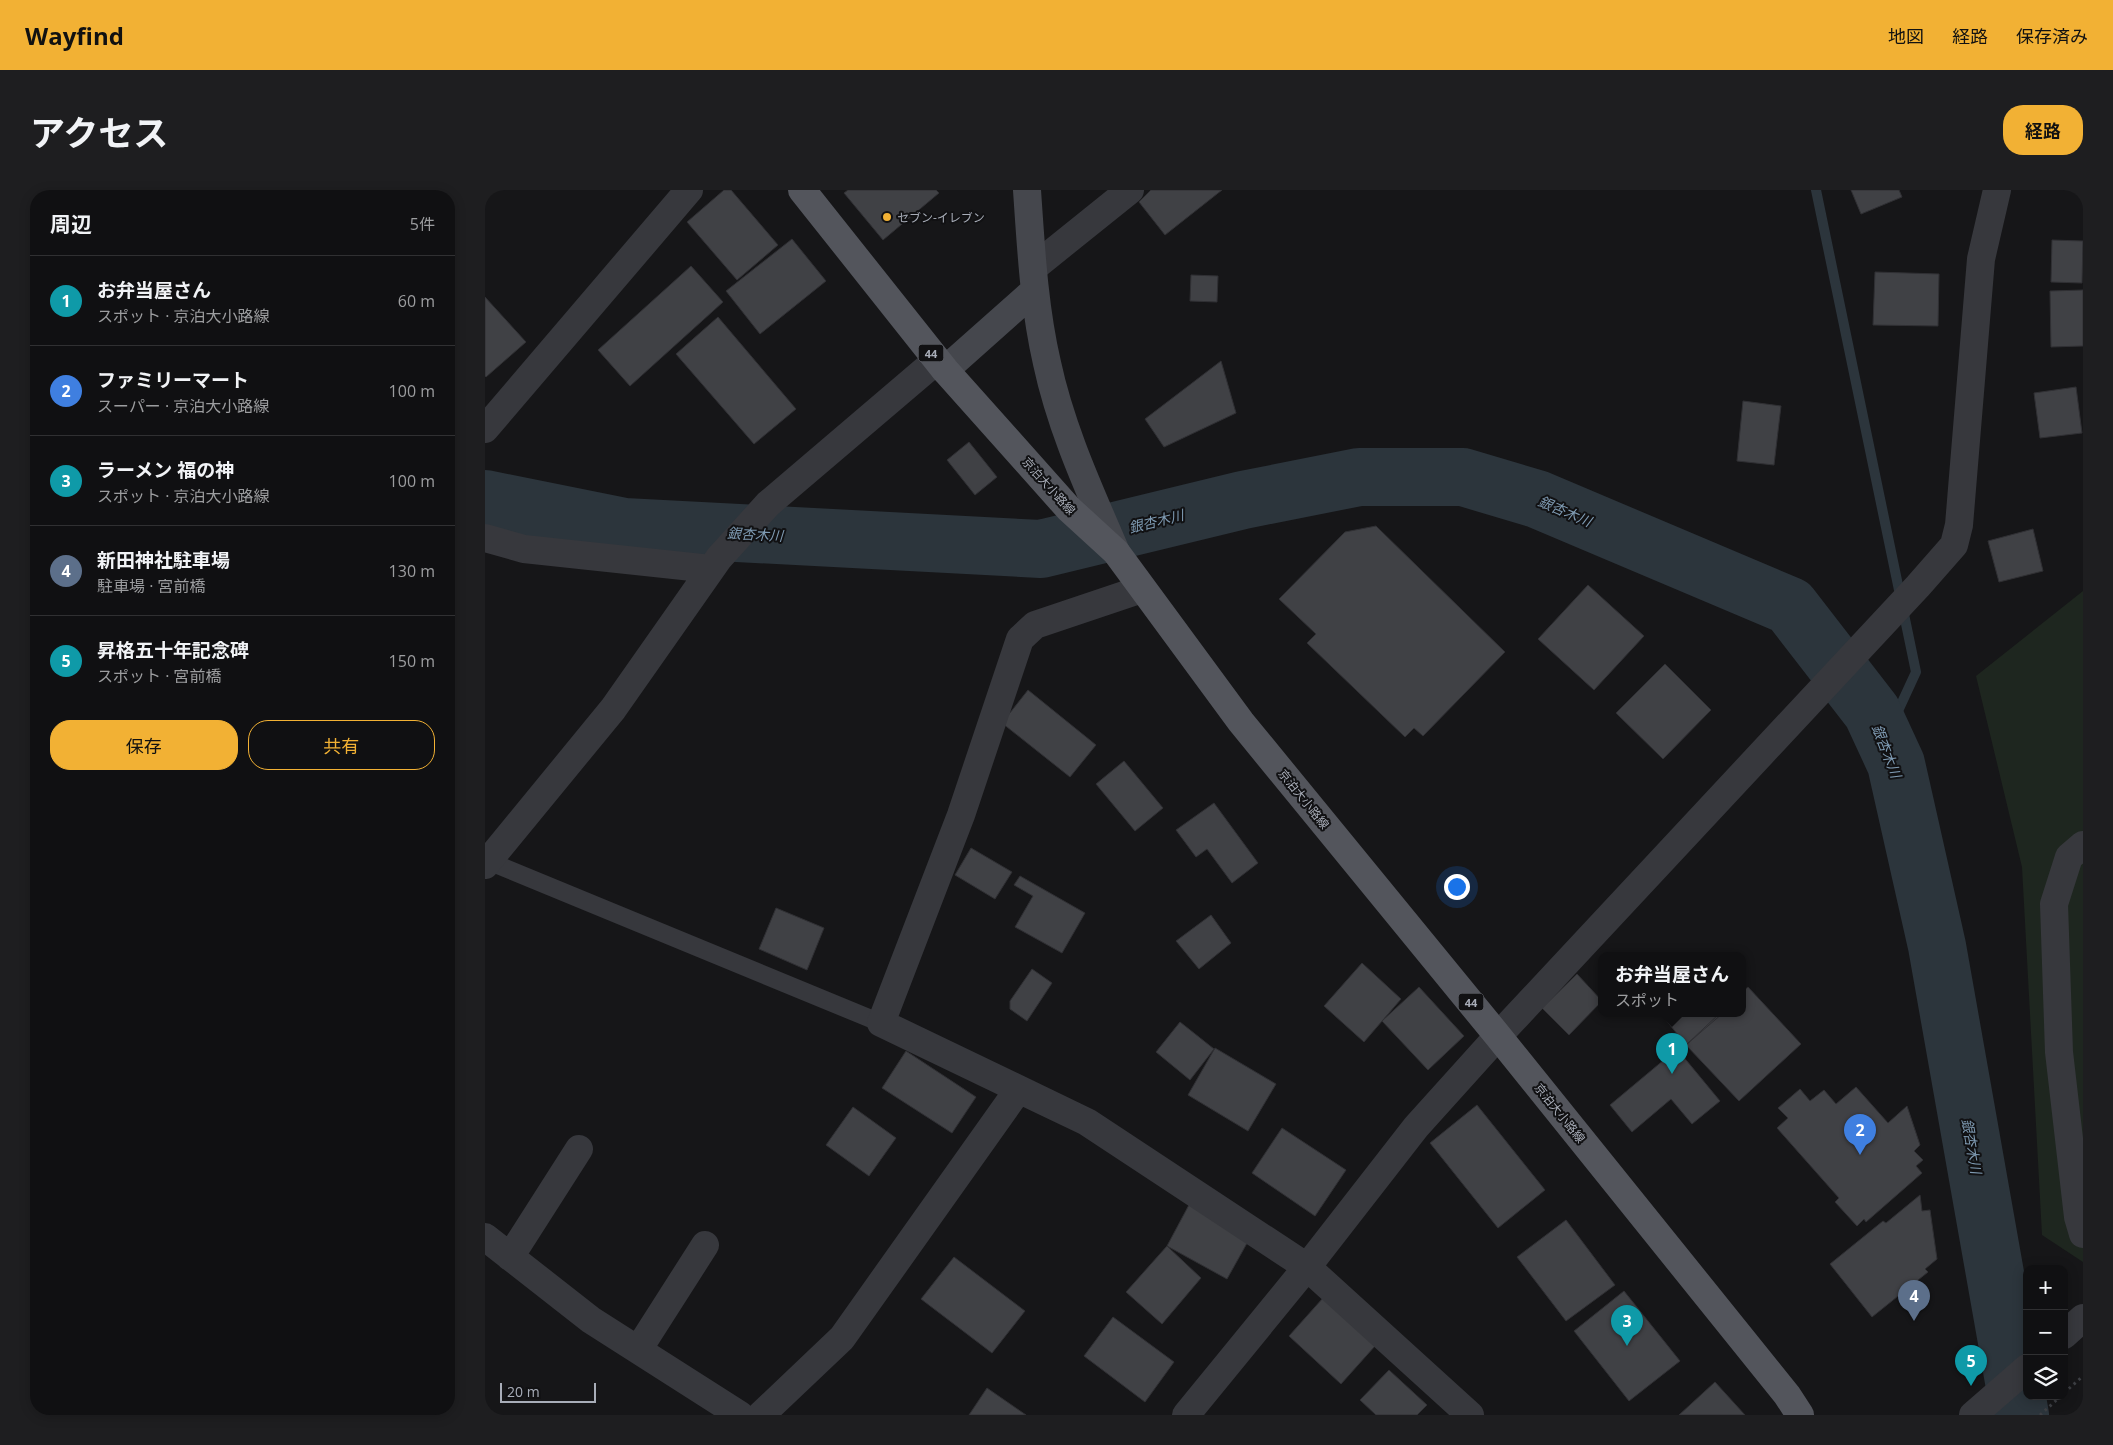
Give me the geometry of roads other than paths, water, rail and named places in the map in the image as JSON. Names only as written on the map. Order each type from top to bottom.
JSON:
[{"type":"main road","name":"京泊大小路線","points":[[802,190],[941,365],[1069,509],[1129,570],[1241,722],[1498,1036],[1787,1395],[1800,1415]]},
{"type":"street","points":[[485,429],[689,190]]},
{"type":"street","points":[[1027,190],[1034,279],[1047,364],[1067,432],[1097,506],[1129,570],[1035,625],[1020,639],[961,815],[881,1023],[1087,1122],[1307,1267],[1470,1415]]},
{"type":"street","points":[[487,863],[613,709],[715,564],[768,504],[941,365],[1130,190]]},
{"type":"street","points":[[1186,1415],[1307,1267],[1415,1127],[1889,618],[1954,544],[1959,525],[1981,259],[1997,190]]},
{"type":"street","points":[[485,538],[524,549],[715,564]]},
{"type":"street","points":[[2083,845],[2069,857],[2054,904],[2059,1052],[2078,1216],[2083,1234]]},
{"type":"street","points":[[761,1415],[843,1338],[1018,1090]]},
{"type":"street","points":[[510,1257],[579,1149]]},
{"type":"street","points":[[485,1237],[591,1320],[740,1415]]},
{"type":"street","points":[[638,1350],[705,1245]]},
{"type":"street","points":[[2068,1331],[2083,1318]]},
{"type":"street","points":[[1982,1407],[2023,1371]]},
{"type":"lane","points":[[487,863],[881,1023]]},
{"type":"waterway","points":[[1816,190],[1916,672],[1886,737],[1896,764]]},
{"type":"waterway","name":"銀杏木川","points":[[485,499],[624,527],[1041,549],[1243,500],[1359,477],[1463,477],[1537,499],[1790,606],[1872,712],[1896,764],[1937,946],[2020,1415]]},
{"type":"place","name":"セブン-イレブン","points":[[887,217]]},
{"type":"place","name":"お弁当屋さん","points":[[1672,1074]]},
{"type":"place","name":"ファミリーマート","points":[[1860,1155]]},
{"type":"place","name":"新田神社駐車場","points":[[1914,1321]]},
{"type":"place","name":"ラーメン 福の神","points":[[1627,1346]]},
{"type":"place","name":"昇格五十年記念碑","points":[[1971,1386]]}]
